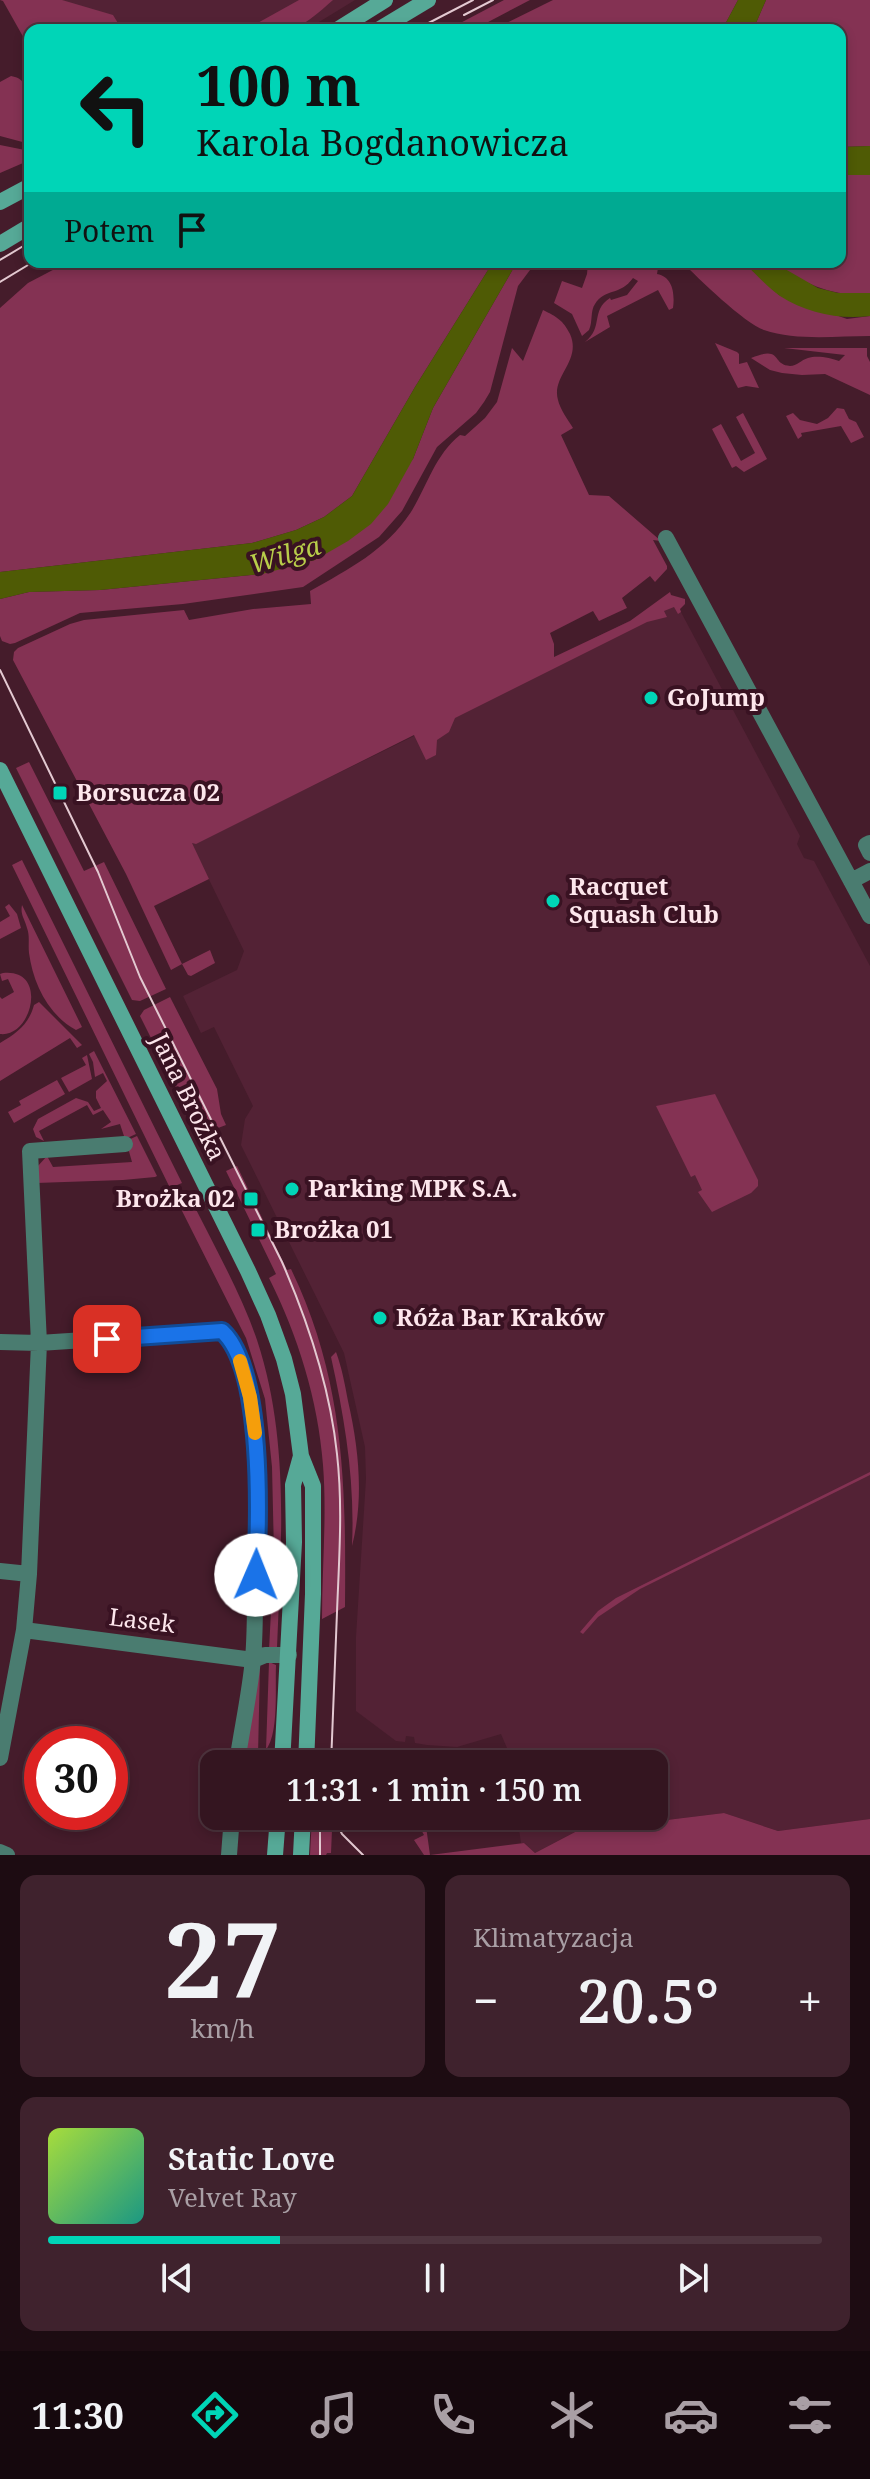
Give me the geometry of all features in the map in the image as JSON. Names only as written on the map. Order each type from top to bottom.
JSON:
[{"type":"main road","points":[[347,24],[385,0]]},
{"type":"main road","points":[[388,24],[428,0]]},
{"type":"main road","points":[[0,202],[24,189]]},
{"type":"main road","points":[[0,244],[24,230]]},
{"type":"main road","name":"Jana Brożka","points":[[0,770],[5,792],[268,1315],[284,1359],[293,1394],[301,1456],[313,1486],[306,1750]]},
{"type":"main road","name":"Jana Brożka","points":[[283,1750],[294,1542],[293,1485],[301,1456]]},
{"type":"main road","points":[[275,1855],[277,1830]]},
{"type":"main road","points":[[301,1855],[302,1830]]},
{"type":"street","points":[[666,538],[870,916]]},
{"type":"street","points":[[870,843],[866,845],[870,853]]},
{"type":"street","points":[[851,881],[870,871]]},
{"type":"street","points":[[0,1758],[24,1630],[29,1574],[39,1343],[30,1151],[125,1144]]},
{"type":"street","points":[[0,1342],[39,1343],[222,1331],[231,1340],[238,1353],[250,1397],[255,1433],[257,1554],[253,1660],[239,1750]]},
{"type":"street","points":[[0,1571],[29,1574]]},
{"type":"street","name":"Lasek","points":[[24,1630],[253,1660]]},
{"type":"street","points":[[253,1660],[265,1655],[289,1655]]},
{"type":"street","points":[[229,1855],[231,1830]]},
{"type":"street","points":[[0,1852],[7,1855]]},
{"type":"shaded area","points":[[0,0],[62,0],[113,15],[119,24],[24,24],[24,38]]},
{"type":"shaded area","points":[[30,0],[355,0],[316,24],[55,24]]},
{"type":"shaded area","points":[[299,0],[333,0],[301,24],[256,24]]},
{"type":"shaded area","points":[[504,0],[530,0],[484,24],[458,24]]},
{"type":"shaded area","points":[[553,0],[738,0],[725,24],[504,24]]},
{"type":"shaded area","points":[[766,0],[870,0],[870,146],[846,147],[846,24],[756,24]]},
{"type":"shaded area","points":[[11,76],[24,84],[24,142],[0,136],[0,82]]},
{"type":"shaded area","points":[[0,145],[24,150],[24,163],[0,173]]},
{"type":"shaded area","points":[[846,175],[870,175],[870,293],[844,294],[795,276],[782,268],[846,268]]},
{"type":"shaded area","points":[[57,268],[489,268],[352,496],[324,517],[296,530],[252,543],[0,572],[0,308],[28,283]]},
{"type":"shaded area","points":[[514,268],[532,268],[518,286],[490,392],[476,413],[437,447],[402,511],[379,537],[303,587],[183,604],[80,613],[15,643],[2,641],[0,599],[29,592],[100,590],[262,574],[413,459],[433,408]]},
{"type":"shaded area","points":[[588,268],[658,268],[657,274],[667,279],[672,287],[673,308],[669,310],[658,290],[607,316],[610,327],[585,342],[594,331],[604,303],[610,298],[627,295],[638,281],[633,278],[628,284],[599,299],[593,307],[589,330],[582,336],[572,314],[554,303],[562,281],[582,288]]},
{"type":"shaded area","points":[[688,268],[750,268],[779,295],[847,319],[870,316],[870,336],[803,337],[764,330],[733,310]]},
{"type":"shaded area","points":[[543,310],[559,319],[573,344],[557,391],[560,407],[573,428],[561,435],[589,495],[609,496],[661,541],[653,540],[667,569],[655,582],[650,576],[622,598],[627,608],[599,621],[593,611],[550,633],[554,657],[630,621],[670,592],[685,599],[681,612],[678,614],[674,607],[664,611],[667,617],[647,622],[455,718],[449,732],[437,740],[436,755],[426,760],[414,735],[196,844],[192,843],[209,879],[154,906],[182,964],[171,970],[126,874],[13,660],[14,652],[84,620],[184,610],[189,620],[253,609],[311,604],[310,591],[365,558],[401,526],[444,452],[460,435],[465,436],[485,418],[497,402],[512,348],[523,361]]},
{"type":"shaded area","points":[[715,343],[737,352],[739,364],[747,362],[759,388],[738,388]]},
{"type":"shaded area","points":[[784,348],[867,348],[870,395],[825,374],[782,373],[770,370],[751,358],[768,354],[790,366],[812,357],[839,361],[845,355]]},
{"type":"shaded area","points":[[837,408],[844,409],[864,437],[851,443],[841,426],[801,433],[798,439],[786,416],[793,413],[800,420],[817,424]]},
{"type":"shaded area","points":[[743,413],[767,459],[744,472],[736,466],[732,468],[712,429],[721,424],[741,461],[755,453],[736,417]]},
{"type":"shaded area","points":[[674,599],[800,836],[797,844],[804,858],[814,861],[870,966],[870,1819],[778,1831],[724,1813],[668,1820],[668,1750],[507,1750],[501,1734],[457,1747],[427,1745],[415,1743],[414,1737],[406,1736],[405,1742],[396,1741],[356,1711],[356,1637],[366,1479],[365,1447],[344,1353],[241,1145],[245,1119],[253,1106],[214,1027],[201,1033],[183,996],[237,970],[244,951],[191,843],[414,736],[421,728]]},
{"type":"shaded area","points":[[29,762],[84,871],[104,862],[166,989],[140,1001],[132,1000],[16,768]]},
{"type":"shaded area","points":[[22,860],[182,1183],[170,1188],[12,865]]},
{"type":"shaded area","points":[[9,904],[17,914],[21,928],[0,939],[0,922],[10,916],[5,907]]},
{"type":"shaded area","points":[[22,905],[82,1027],[76,1030],[57,1016],[38,987],[31,964]]},
{"type":"shaded area","points":[[210,950],[215,963],[191,976],[182,964]]},
{"type":"shaded area","points":[[0,974],[17,974],[26,981],[31,991],[31,1003],[20,1025],[11,1032],[0,1034],[0,997],[2,999],[14,992],[8,979],[2,981]]},
{"type":"shaded area","points":[[170,997],[217,1089],[226,1125],[218,1128],[220,1131],[201,1132],[192,1120],[140,1016],[144,1010]]},
{"type":"shaded area","points":[[39,1002],[82,1045],[77,1048],[70,1038],[0,1081],[0,1043],[22,1027],[34,1005]]},
{"type":"shaded area","points":[[94,1051],[136,1134],[125,1139],[120,1124],[101,1129],[111,1122],[103,1110],[93,1115],[87,1105],[39,1131],[44,1141],[36,1137],[33,1129],[38,1119],[76,1098],[88,1102],[94,1111],[101,1108],[96,1091],[107,1081],[103,1073],[95,1077],[89,1054]]},
{"type":"shaded area","points":[[87,1055],[92,1079],[69,1092],[61,1078],[86,1065],[82,1058]]},
{"type":"shaded area","points":[[57,1080],[65,1094],[14,1123],[8,1112],[21,1105],[19,1101]]},
{"type":"shaded area","points":[[715,1094],[758,1180],[758,1186],[751,1193],[712,1212],[698,1192],[702,1190],[695,1175],[691,1177],[656,1106]]},
{"type":"shaded area","points":[[137,1136],[155,1177],[36,1183],[37,1167],[47,1156],[53,1167],[132,1162],[126,1141]]},
{"type":"shaded area","points":[[237,1166],[287,1270],[291,1269],[309,1311],[332,1393],[343,1476],[345,1607],[322,1619],[324,1484],[317,1417],[298,1346],[269,1278],[276,1274],[226,1171]]},
{"type":"shaded area","points":[[187,1191],[250,1321],[275,1416],[281,1493],[280,1570],[277,1648],[269,1650],[274,1553],[272,1467],[265,1399],[246,1338],[175,1197]]},
{"type":"shaded area","points":[[336,1352],[352,1419],[357,1456],[358,1510],[352,1546],[348,1451],[331,1357]]},
{"type":"shaded area","points":[[870,1472],[870,1475],[640,1589],[598,1617],[583,1634],[580,1632],[598,1611],[616,1598]]},
{"type":"shaded area","points":[[269,1662],[276,1665],[276,1710],[273,1733],[266,1750]]},
{"type":"shaded area","points":[[260,1666],[258,1750],[243,1750]]},
{"type":"shaded area","points":[[724,1813],[778,1831],[870,1819],[870,1855],[430,1855],[524,1843],[535,1853],[577,1831],[668,1830],[668,1820]]},
{"type":"shaded area","points":[[311,1830],[332,1830],[331,1853],[310,1855]]},
{"type":"shaded area","points":[[421,1830],[427,1830],[430,1855],[424,1855],[414,1840],[424,1835]]},
{"type":"shaded area","points":[[519,1830],[585,1830],[577,1831],[535,1853],[521,1843]]},
{"type":"water","points":[[738,0],[766,0],[756,24],[725,24]]},
{"type":"water","points":[[870,146],[870,175],[846,175],[846,147]]},
{"type":"water","name":"Wilga","points":[[489,268],[514,268],[433,408],[413,459],[388,504],[371,524],[348,541],[315,560],[262,574],[100,590],[29,592],[0,599],[0,572],[252,543],[296,530],[324,517],[352,496]]},
{"type":"water","points":[[749,268],[783,268],[818,288],[838,293],[870,293],[870,316],[835,316],[812,311],[775,292]]},
{"type":"tram line","points":[[427,24],[473,0]]},
{"type":"tram line","points":[[464,15],[493,0]]},
{"type":"tram line","points":[[0,260],[24,246]]},
{"type":"tram line","points":[[0,282],[24,267]]},
{"type":"tram line","points":[[0,670],[98,872],[140,977],[282,1262],[317,1356],[334,1429],[340,1494],[332,1750]]},
{"type":"tram line","points":[[320,1830],[320,1855]]},
{"type":"tram line","points":[[340,1830],[363,1855]]},
{"type":"slow traffic","points":[[240,1361],[250,1397],[255,1433]]},
{"type":"place","name":"GoJump","points":[[651,698]]},
{"type":"place","name":"Borsucza 02","points":[[60,793]]},
{"type":"place","name":"Racquet Squash Club","points":[[553,901]]},
{"type":"place","name":"Parking MPK S.A.","points":[[292,1189]]},
{"type":"place","name":"Brożka 02","points":[[251,1199]]},
{"type":"place","name":"Brożka 01","points":[[258,1230]]},
{"type":"place","name":"Róża Bar Kraków","points":[[380,1318]]},
{"type":"route","points":[[107,1339],[222,1331],[231,1340],[238,1353],[250,1397],[255,1433],[256,1575]]}]
